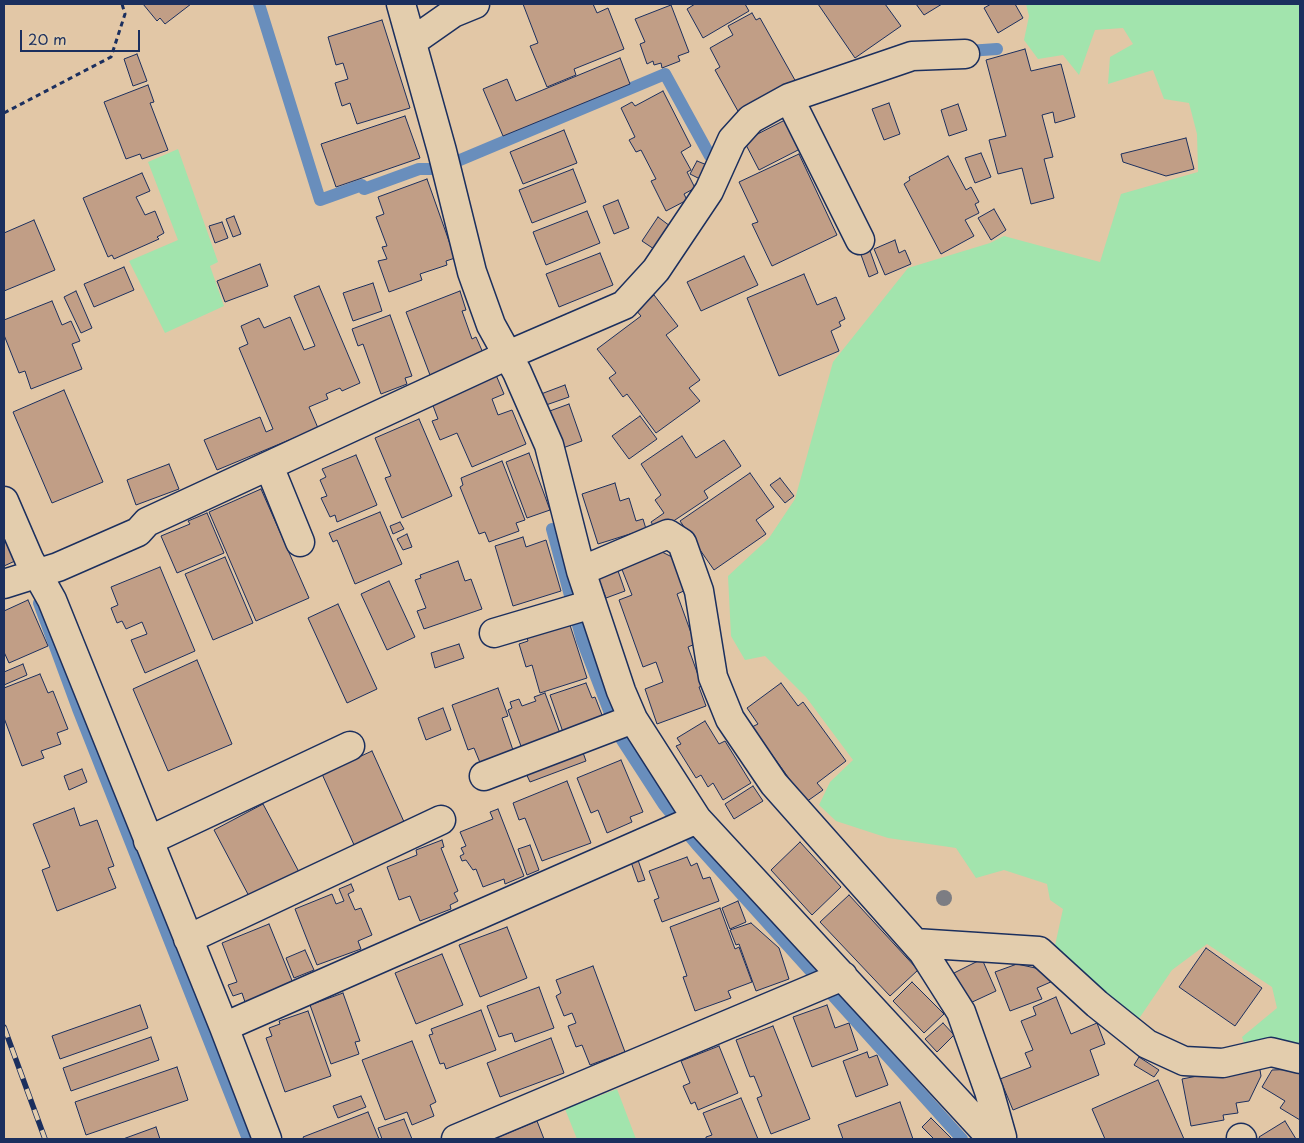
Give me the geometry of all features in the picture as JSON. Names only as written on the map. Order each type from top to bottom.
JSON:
[{"type":"street","points":[[402,4],[472,272],[491,325],[508,355],[549,445],[581,572],[579,608],[621,691],[622,724],[687,823],[829,982],[985,1131],[1002,1138]]},
{"type":"street","points":[[413,42],[453,13],[475,4]]},
{"type":"street","points":[[4,584],[58,567],[138,532],[148,522],[508,355],[624,305],[656,270],[709,191],[732,140],[751,119],[789,98],[912,56],[965,54]]},
{"type":"street","points":[[789,98],[860,240]]},
{"type":"street","points":[[269,466],[300,542]]},
{"type":"street","points":[[4,501],[29,558],[52,600],[224,1027],[267,1139]]},
{"type":"street","points":[[581,572],[668,534],[682,543],[699,591],[713,677],[730,719],[774,784],[915,943],[961,1012],[989,1090],[1002,1138]]},
{"type":"street","points":[[494,633],[579,608]]},
{"type":"street","points":[[484,776],[622,724]]},
{"type":"street","points":[[148,841],[350,746]]},
{"type":"street","points":[[188,939],[441,820]]},
{"type":"street","points":[[224,1027],[687,823]]},
{"type":"street","points":[[915,943],[1039,951],[1097,1004],[1147,1044],[1184,1061],[1223,1063],[1271,1052],[1300,1059]]},
{"type":"street","points":[[456,1139],[829,982]]},
{"type":"path","points":[[4,113],[111,57],[125,14],[122,4]]},
{"type":"green space","points":[[1026,4],[1300,4],[1300,1049],[1246,1049],[1242,1037],[1277,1008],[1272,987],[1207,944],[1172,970],[1136,1023],[1054,950],[1063,909],[1050,900],[1047,884],[1004,870],[976,878],[956,848],[888,838],[836,821],[819,805],[830,782],[853,760],[806,697],[765,656],[745,660],[731,636],[728,576],[769,538],[795,499],[833,362],[908,268],[990,243],[1004,236],[1100,262],[1121,194],[1198,172],[1197,134],[1189,103],[1164,99],[1153,70],[1108,84],[1110,57],[1133,44],[1123,28],[1095,30],[1079,75],[1063,55],[1038,59],[1024,40],[1029,16]]},
{"type":"green space","points":[[178,149],[218,262],[210,266],[224,306],[165,333],[129,261],[178,240],[148,162]]},
{"type":"green space","points":[[617,1089],[636,1139],[577,1139],[565,1109]]},
{"type":"building","points":[[143,4],[191,4],[165,24],[160,18],[157,21]]},
{"type":"building","points":[[523,4],[593,4],[597,13],[608,8],[624,49],[574,69],[576,75],[547,87],[530,46],[538,43]]},
{"type":"building","points":[[695,4],[745,4],[749,11],[703,38],[687,9]]},
{"type":"building","points":[[818,4],[885,4],[901,26],[855,58]]},
{"type":"building","points":[[916,4],[942,4],[924,15]]},
{"type":"building","points":[[991,4],[1015,4],[1023,18],[998,33],[984,8]]},
{"type":"building","points":[[671,5],[689,52],[678,56],[680,61],[662,68],[661,63],[654,65],[653,61],[647,64],[640,44],[645,42],[635,19]]},
{"type":"building","points":[[752,13],[756,20],[760,18],[796,82],[739,113],[715,70],[720,67],[710,48],[733,35],[728,26]]},
{"type":"building","points":[[382,20],[410,108],[357,124],[350,103],[342,106],[335,83],[348,79],[343,63],[336,65],[328,37]]},
{"type":"building","points":[[1025,49],[1031,71],[1061,64],[1075,117],[1055,123],[1053,112],[1042,115],[1053,157],[1044,159],[1054,198],[1031,204],[1022,168],[998,174],[989,140],[1006,136],[986,60]]},
{"type":"building","points":[[137,54],[147,81],[133,86],[124,59]]},
{"type":"building","points":[[620,58],[630,84],[503,136],[483,89],[507,79],[516,101]]},
{"type":"building","points":[[148,85],[154,102],[150,103],[168,150],[142,159],[140,154],[126,159],[104,102]]},
{"type":"building","points":[[663,91],[691,146],[681,152],[691,170],[687,172],[695,188],[684,194],[687,200],[666,211],[651,181],[656,179],[641,150],[636,152],[629,140],[635,137],[621,108],[632,102],[635,106]]},
{"type":"building","points":[[889,103],[900,134],[884,140],[872,109]]},
{"type":"building","points":[[958,104],[967,130],[949,136],[941,110]]},
{"type":"building","points":[[405,116],[420,158],[336,187],[321,144]]},
{"type":"building","points":[[785,120],[800,149],[759,170],[744,141]]},
{"type":"building","points":[[564,130],[577,163],[523,184],[510,152]]},
{"type":"building","points":[[1186,138],[1194,169],[1166,176],[1123,162],[1121,154]]},
{"type":"building","points":[[981,153],[991,177],[975,183],[965,158]]},
{"type":"building","points":[[799,154],[837,235],[772,266],[752,224],[758,222],[739,182]]},
{"type":"building","points":[[948,156],[966,190],[971,187],[979,202],[975,204],[979,213],[965,220],[974,236],[941,254],[904,184],[910,180],[909,177]]},
{"type":"building","points":[[697,161],[707,165],[700,179],[690,174]]},
{"type":"building","points":[[573,169],[586,202],[532,223],[519,190]]},
{"type":"building","points":[[142,173],[150,191],[136,197],[145,215],[155,211],[164,233],[157,237],[159,239],[114,259],[112,255],[108,257],[83,198]]},
{"type":"building","points":[[427,179],[455,258],[446,261],[447,265],[420,274],[422,280],[389,292],[378,261],[387,259],[382,247],[387,246],[376,217],[384,214],[378,197]]},
{"type":"building","points":[[618,200],[629,228],[614,234],[603,206]]},
{"type":"building","points":[[994,209],[1006,230],[991,240],[978,218]]},
{"type":"building","points":[[587,211],[600,243],[546,265],[533,232]]},
{"type":"building","points":[[234,216],[241,234],[233,237],[226,219]]},
{"type":"building","points":[[658,217],[670,226],[654,249],[642,241]]},
{"type":"building","points":[[34,220],[55,270],[4,291],[4,233]]},
{"type":"building","points":[[222,222],[228,238],[215,243],[209,226]]},
{"type":"building","points":[[895,240],[899,253],[905,250],[911,264],[885,275],[874,249]]},
{"type":"building","points":[[869,248],[878,273],[869,277],[860,252]]},
{"type":"building","points":[[600,253],[613,285],[559,307],[546,274]]},
{"type":"building","points":[[744,256],[758,285],[701,311],[687,282]]},
{"type":"building","points":[[260,264],[268,286],[225,302],[217,281]]},
{"type":"building","points":[[124,267],[134,290],[94,307],[84,284]]},
{"type":"building","points":[[804,274],[817,305],[836,297],[845,319],[839,322],[841,326],[831,331],[839,351],[779,376],[747,298]]},
{"type":"building","points":[[373,283],[382,311],[353,321],[343,293]]},
{"type":"building","points":[[319,286],[360,383],[342,391],[340,388],[326,394],[328,399],[309,407],[318,428],[217,470],[204,440],[260,417],[266,432],[273,429],[239,348],[248,344],[241,326],[259,318],[264,328],[290,317],[304,350],[315,346],[294,296]]},
{"type":"building","points":[[76,291],[92,328],[81,333],[64,297]]},
{"type":"building","points":[[460,291],[466,310],[462,311],[472,339],[476,337],[484,355],[430,375],[406,312]]},
{"type":"building","points":[[654,295],[678,326],[666,335],[700,380],[689,388],[700,401],[656,433],[627,394],[623,397],[609,378],[616,373],[597,349],[641,316],[635,309]]},
{"type":"building","points":[[52,301],[62,325],[71,321],[80,341],[72,344],[82,369],[31,389],[25,371],[19,373],[4,335],[4,320]]},
{"type":"building","points":[[390,315],[412,376],[405,378],[407,384],[381,394],[363,344],[358,346],[352,329]]},
{"type":"building","points":[[496,375],[504,394],[492,399],[498,415],[512,410],[526,444],[472,467],[457,433],[440,440],[432,421],[438,419],[432,403]]},
{"type":"building","points":[[565,385],[569,397],[546,405],[541,394]]},
{"type":"building","points":[[64,390],[103,482],[52,503],[13,412]]},
{"type":"building","points":[[569,404],[582,441],[560,449],[547,412]]},
{"type":"building","points":[[640,416],[657,439],[629,459],[612,436]]},
{"type":"building","points":[[419,419],[452,496],[402,518],[385,478],[391,476],[375,438]]},
{"type":"building","points":[[682,436],[696,458],[724,440],[741,466],[704,491],[708,498],[657,532],[651,522],[664,513],[655,500],[661,495],[641,464]]},
{"type":"building","points":[[529,453],[550,510],[527,518],[506,462]]},
{"type":"building","points":[[356,455],[377,505],[337,522],[335,515],[330,517],[321,498],[327,496],[320,480],[326,477],[322,469]]},
{"type":"building","points":[[502,461],[525,520],[516,523],[519,531],[489,542],[485,532],[479,534],[460,487],[463,485],[461,478]]},
{"type":"building","points":[[169,464],[179,489],[136,505],[127,480]]},
{"type":"building","points":[[750,473],[774,507],[756,520],[766,534],[714,570],[680,521]]},
{"type":"building","points":[[780,478],[794,496],[785,503],[770,485]]},
{"type":"building","points":[[615,483],[620,501],[629,498],[636,521],[643,519],[646,529],[598,544],[582,494]]},
{"type":"building","points":[[261,489],[309,598],[256,621],[209,512]]},
{"type":"building","points":[[380,512],[402,564],[355,584],[337,540],[333,542],[329,533]]},
{"type":"building","points":[[207,513],[224,553],[177,573],[161,536],[190,524],[188,521]]},
{"type":"building","points":[[400,522],[404,529],[393,534],[390,526]]},
{"type":"building","points":[[4,534],[15,561],[4,566]]},
{"type":"building","points":[[407,534],[412,547],[403,550],[397,539]]},
{"type":"building","points":[[523,537],[526,547],[546,540],[561,591],[513,606],[495,546]]},
{"type":"building","points":[[662,552],[674,558],[686,590],[677,594],[695,644],[688,647],[702,686],[699,687],[706,706],[657,724],[645,689],[663,682],[656,662],[643,667],[619,600],[632,595],[621,567]]},
{"type":"building","points":[[225,557],[253,623],[213,640],[185,574]]},
{"type":"building","points":[[458,561],[465,581],[471,579],[482,609],[424,629],[417,611],[426,608],[415,580],[421,578],[420,575]]},
{"type":"building","points":[[160,567],[195,651],[145,673],[131,640],[147,634],[142,622],[126,629],[122,621],[117,623],[111,608],[118,605],[111,587]]},
{"type":"building","points":[[617,568],[625,591],[606,598],[597,575]]},
{"type":"building","points":[[389,581],[415,637],[387,650],[361,594]]},
{"type":"building","points":[[28,600],[48,646],[9,663],[4,652],[4,611]]},
{"type":"building","points":[[338,604],[377,689],[347,703],[308,618]]},
{"type":"building","points":[[569,622],[587,678],[540,693],[532,665],[526,667],[519,644],[528,641],[526,635]]},
{"type":"building","points":[[459,644],[464,658],[435,668],[431,653]]},
{"type":"building","points":[[197,660],[232,744],[168,771],[133,689]]},
{"type":"building","points":[[23,664],[27,675],[4,685],[4,672]]},
{"type":"building","points":[[40,674],[48,693],[53,691],[68,729],[57,733],[61,744],[41,751],[44,758],[22,766],[4,718],[4,688]]},
{"type":"building","points":[[586,683],[592,698],[595,697],[604,720],[564,735],[550,695]]},
{"type":"building","points":[[781,683],[798,706],[803,702],[846,761],[817,783],[823,790],[806,802],[752,727],[758,724],[747,708]]},
{"type":"building","points":[[498,688],[508,716],[502,718],[514,753],[481,765],[474,748],[468,750],[452,705]]},
{"type":"building","points":[[545,693],[561,736],[522,749],[508,710],[512,708],[510,702],[519,699],[522,706],[536,701],[534,697]]},
{"type":"building","points":[[443,708],[451,730],[426,740],[418,718]]},
{"type":"building","points":[[705,721],[719,744],[725,741],[751,783],[723,800],[713,783],[708,787],[701,775],[696,778],[676,746],[681,744],[677,738]]},
{"type":"building","points":[[581,747],[586,761],[530,782],[524,769]]},
{"type":"building","points":[[372,751],[405,824],[355,847],[322,774]]},
{"type":"building","points":[[621,760],[643,812],[630,817],[632,822],[607,833],[598,810],[591,813],[577,778]]},
{"type":"building","points":[[82,769],[87,782],[69,790],[64,776]]},
{"type":"building","points":[[567,781],[591,843],[542,861],[525,818],[519,820],[513,803]]},
{"type":"building","points":[[753,786],[763,801],[734,819],[725,804]]},
{"type":"building","points":[[263,804],[299,872],[250,898],[214,830]]},
{"type":"building","points":[[74,808],[80,826],[97,820],[114,866],[108,868],[116,888],[57,911],[42,870],[50,867],[33,824]]},
{"type":"building","points":[[498,809],[524,876],[505,884],[504,879],[483,887],[476,869],[473,870],[466,860],[462,861],[460,856],[464,854],[461,848],[466,846],[460,832],[493,819],[490,812]]},
{"type":"building","points":[[442,840],[444,847],[441,848],[458,891],[454,893],[458,901],[450,905],[451,909],[420,921],[410,896],[399,900],[387,867],[417,855],[416,850]]},
{"type":"building","points":[[800,842],[841,887],[812,915],[771,870]]},
{"type":"building","points":[[530,845],[539,870],[527,875],[518,849]]},
{"type":"building","points":[[687,857],[691,866],[697,863],[703,879],[710,877],[719,901],[662,922],[654,900],[659,898],[649,871]]},
{"type":"building","points":[[638,860],[645,880],[638,882],[631,862]]},
{"type":"building","points":[[351,884],[354,891],[348,894],[355,910],[361,908],[372,935],[358,941],[361,949],[317,965],[295,909],[332,894],[336,904],[344,901],[339,889]]},
{"type":"building","points":[[849,895],[918,970],[890,996],[820,922]]},
{"type":"building","points":[[738,901],[746,922],[730,929],[722,908]]},
{"type":"building","points":[[720,908],[735,949],[739,947],[752,982],[728,991],[731,998],[695,1011],[683,977],[687,976],[670,927]]},
{"type":"building","points":[[751,923],[779,948],[789,979],[756,991],[739,944],[736,945],[730,930]]},
{"type":"building","points":[[269,924],[293,983],[245,1002],[242,993],[233,996],[228,985],[237,982],[222,943]]},
{"type":"building","points":[[507,927],[527,978],[480,997],[459,945]]},
{"type":"building","points":[[1206,948],[1262,988],[1235,1026],[1179,987]]},
{"type":"building","points":[[305,950],[314,970],[294,978],[286,958]]},
{"type":"building","points":[[442,954],[463,1005],[416,1024],[395,973]]},
{"type":"building","points":[[982,959],[996,991],[968,1004],[954,973]]},
{"type":"building","points":[[1017,964],[1049,971],[1053,981],[1037,988],[1042,999],[1010,1011],[995,972]]},
{"type":"building","points":[[593,966],[625,1052],[590,1065],[582,1045],[576,1047],[568,1026],[576,1023],[572,1013],[564,1016],[556,996],[561,993],[556,980]]},
{"type":"building","points":[[912,982],[944,1014],[924,1033],[893,1001]]},
{"type":"building","points":[[539,987],[554,1028],[515,1042],[512,1033],[499,1037],[487,1006]]},
{"type":"building","points":[[343,993],[360,1041],[355,1042],[359,1054],[331,1064],[310,1005]]},
{"type":"building","points":[[1056,997],[1071,1034],[1097,1023],[1105,1044],[1090,1050],[1099,1075],[1013,1110],[1000,1079],[1031,1067],[1025,1053],[1033,1050],[1021,1021],[1036,1015],[1033,1007]]},
{"type":"building","points":[[140,1005],[148,1028],[60,1059],[52,1036]]},
{"type":"building","points":[[827,1005],[835,1028],[849,1023],[858,1050],[812,1067],[793,1017]]},
{"type":"building","points":[[481,1010],[496,1050],[446,1069],[444,1063],[440,1064],[429,1035],[433,1034],[431,1029]]},
{"type":"building","points":[[308,1011],[331,1076],[285,1092],[266,1038],[272,1036],[269,1028],[280,1024],[279,1021]]},
{"type":"building","points":[[943,1023],[954,1035],[937,1052],[925,1039]]},
{"type":"building","points":[[773,1026],[810,1119],[771,1134],[757,1098],[762,1096],[754,1076],[750,1077],[736,1040]]},
{"type":"building","points":[[151,1037],[159,1060],[71,1091],[63,1068]]},
{"type":"building","points":[[551,1038],[564,1073],[500,1097],[487,1063]]},
{"type":"building","points":[[412,1041],[436,1102],[430,1105],[434,1116],[412,1125],[407,1112],[385,1120],[362,1060]]},
{"type":"building","points":[[719,1046],[738,1093],[698,1110],[695,1102],[691,1104],[683,1086],[690,1083],[681,1061]]},
{"type":"building","points":[[867,1052],[869,1058],[877,1055],[888,1085],[856,1097],[843,1061]]},
{"type":"building","points":[[1139,1057],[1159,1070],[1154,1077],[1134,1065]]},
{"type":"building","points":[[1259,1064],[1261,1076],[1249,1101],[1236,1103],[1238,1113],[1223,1115],[1224,1120],[1191,1126],[1182,1079]]},
{"type":"building","points":[[177,1067],[188,1100],[86,1135],[75,1102]]},
{"type":"building","points":[[1300,1069],[1300,1120],[1280,1108],[1285,1101],[1262,1087],[1272,1070]]},
{"type":"building","points":[[1158,1080],[1184,1139],[1105,1139],[1092,1109]]},
{"type":"building","points":[[361,1096],[366,1107],[338,1118],[333,1106]]},
{"type":"building","points":[[741,1098],[758,1139],[706,1139],[706,1137],[712,1135],[703,1113]]},
{"type":"building","points":[[900,1102],[913,1139],[843,1139],[838,1125]]},
{"type":"building","points":[[368,1112],[379,1139],[304,1139],[303,1137]]},
{"type":"building","points":[[931,1118],[950,1139],[934,1139],[922,1127]]},
{"type":"building","points":[[404,1119],[412,1139],[382,1139],[378,1128]]},
{"type":"building","points":[[537,1121],[544,1139],[496,1139],[496,1138]]},
{"type":"building","points":[[1285,1121],[1296,1139],[1260,1139],[1259,1137]]},
{"type":"building","points":[[156,1127],[160,1139],[123,1139]]},
{"type":"waterway","points":[[259,4],[320,200],[362,185],[364,189],[419,169],[439,169]]},
{"type":"waterway","points":[[968,51],[997,49]]},
{"type":"waterway","points":[[460,160],[665,74],[710,156]]},
{"type":"waterway","points":[[552,529],[582,640],[618,734],[664,805],[697,845],[962,1139]]},
{"type":"waterway","points":[[39,603],[78,709],[248,1139]]},
{"type":"railway","points":[[4,1027],[45,1139]]}]
